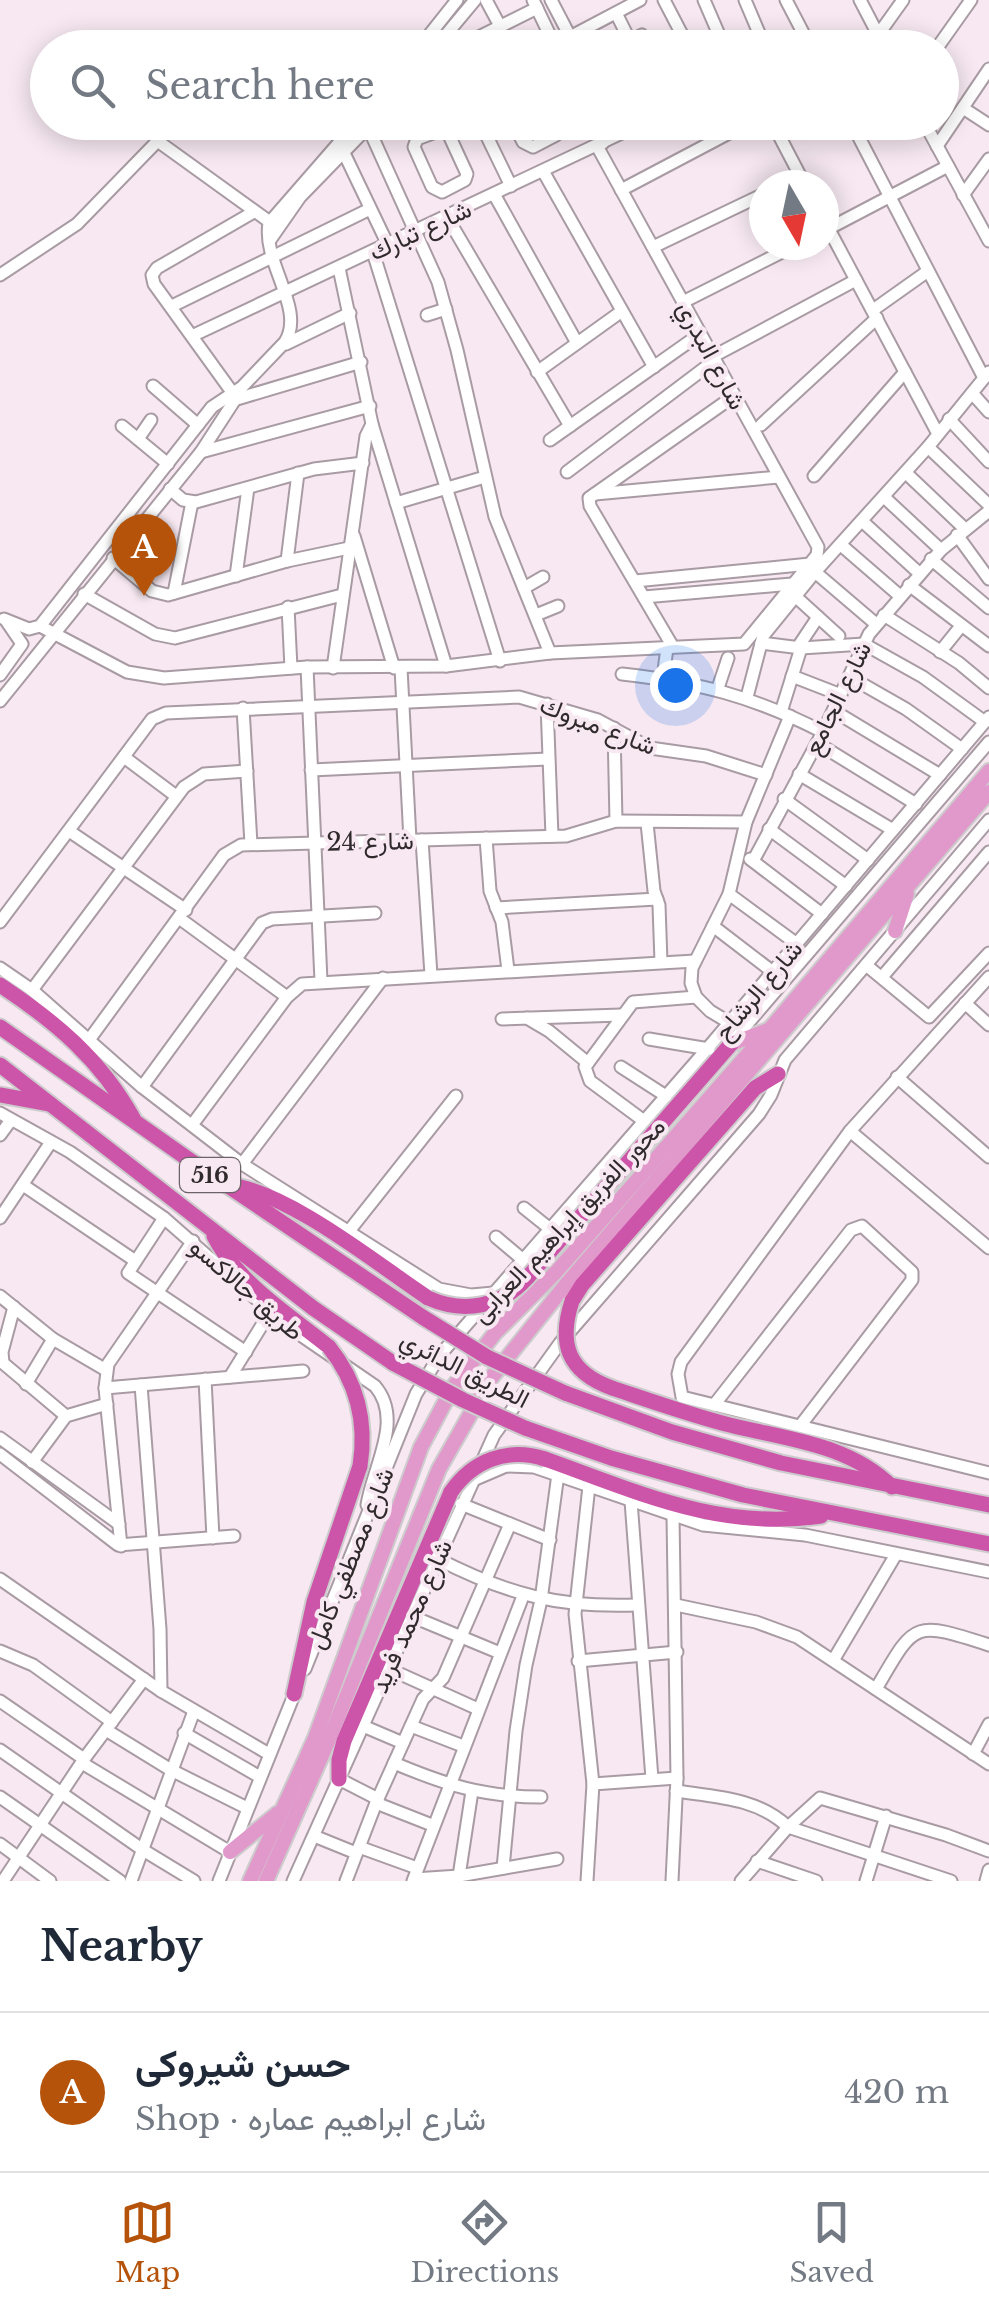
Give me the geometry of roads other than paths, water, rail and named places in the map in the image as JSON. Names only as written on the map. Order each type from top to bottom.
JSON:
[{"type":"highway","points":[[0,985],[78,1043],[115,1088],[135,1122]]},
{"type":"highway","name":"الطريق الدائري","points":[[0,1027],[225,1184],[497,1363],[565,1393],[744,1454],[989,1505]]},
{"type":"highway","points":[[225,1184],[255,1189],[288,1205],[428,1298],[456,1306],[484,1305],[509,1294],[528,1278],[731,1044]]},
{"type":"highway","name":"الطريق الدائري","points":[[0,1065],[314,1308],[393,1363],[462,1400],[525,1428],[669,1475],[832,1514],[989,1544]]},
{"type":"highway","points":[[778,1074],[755,1088],[582,1285],[572,1301],[565,1329],[568,1352],[581,1372],[612,1388],[722,1423],[834,1450],[875,1470],[892,1487]]},
{"type":"highway","points":[[0,1095],[52,1104]]},
{"type":"highway","points":[[210,1228],[220,1249],[242,1274],[329,1347],[350,1380],[359,1404],[363,1429],[360,1466],[314,1602],[294,1694]]},
{"type":"highway","points":[[339,1779],[344,1741],[456,1498],[470,1470],[487,1460],[516,1454],[545,1459],[701,1512],[738,1519],[832,1514]]},
{"type":"main road","name":"محور الفريق إبراهيم العرابى","points":[[250,1881],[315,1738],[421,1447],[453,1387],[494,1333],[556,1272],[769,1030],[989,770]]},
{"type":"main road","name":"محور الفريق إبراهيم العرابى","points":[[266,1881],[328,1744],[439,1469],[476,1400],[556,1295],[989,792]]},
{"type":"main road","points":[[895,931],[909,887]]},
{"type":"main road","points":[[731,1044],[769,1030]]},
{"type":"main road","points":[[230,1852],[283,1809]]},
{"type":"street","points":[[433,30],[457,0]]},
{"type":"street","points":[[450,30],[475,0]]},
{"type":"street","points":[[486,0],[500,26]]},
{"type":"street","points":[[551,0],[567,30]]},
{"type":"street","points":[[607,0],[624,30]]},
{"type":"street","points":[[591,30],[640,0]]},
{"type":"street","points":[[664,0],[680,30]]},
{"type":"street","points":[[704,0],[716,30]]},
{"type":"street","points":[[745,0],[759,30]]},
{"type":"street","points":[[786,0],[801,30]]},
{"type":"street","points":[[860,0],[876,30]]},
{"type":"street","points":[[881,30],[903,0]]},
{"type":"street","points":[[950,30],[971,0]]},
{"type":"street","points":[[492,30],[535,4],[546,30]]},
{"type":"street","points":[[959,114],[989,69]]},
{"type":"street","points":[[963,108],[989,124]]},
{"type":"street","points":[[2,617],[30,630],[40,626],[198,425],[236,393],[290,334],[292,326],[284,293],[271,258],[273,225],[354,140]]},
{"type":"street","points":[[273,225],[355,140]]},
{"type":"street","points":[[374,140],[417,231],[446,309],[495,517],[550,652]]},
{"type":"street","points":[[417,140],[414,150],[434,190],[442,192],[464,180],[466,171],[450,140]]},
{"type":"street","points":[[488,140],[510,186]]},
{"type":"street","points":[[523,140],[533,147],[545,141],[558,164]]},
{"type":"street","name":"شارع البدري","points":[[598,140],[621,190],[818,548],[813,568]]},
{"type":"street","name":"شارع تبارك","points":[[194,335],[610,140]]},
{"type":"street","points":[[621,190],[716,140]]},
{"type":"street","points":[[781,140],[796,170]]},
{"type":"street","points":[[40,626],[110,664],[164,678],[306,667],[446,666],[550,652],[744,644],[813,568],[841,545],[986,375],[859,140]]},
{"type":"street","points":[[934,140],[989,240]]},
{"type":"street","points":[[937,146],[941,140]]},
{"type":"street","points":[[0,275],[77,224],[159,142],[273,225]]},
{"type":"street","points":[[344,153],[388,245]]},
{"type":"street","points":[[963,196],[989,159]]},
{"type":"street","points":[[839,219],[948,166]]},
{"type":"street","points":[[543,171],[654,367]]},
{"type":"street","points":[[453,186],[464,209]]},
{"type":"street","points":[[494,194],[578,343]]},
{"type":"street","points":[[653,247],[749,201]]},
{"type":"street","points":[[172,306],[370,209]]},
{"type":"street","points":[[236,393],[154,284],[154,270],[252,213]]},
{"type":"street","points":[[447,217],[570,426]]},
{"type":"street","points":[[839,250],[938,434]]},
{"type":"street","points":[[373,252],[500,660]]},
{"type":"street","points":[[684,302],[767,260]]},
{"type":"street","points":[[339,268],[372,424],[446,666]]},
{"type":"street","points":[[760,425],[875,314],[928,271]]},
{"type":"street","points":[[566,472],[713,359],[856,280]]},
{"type":"street","points":[[427,315],[446,309]]},
{"type":"street","points":[[537,372],[622,311]]},
{"type":"street","points":[[278,348],[350,314]]},
{"type":"street","points":[[550,440],[700,334]]},
{"type":"street","points":[[0,701],[201,452],[236,393],[361,362]]},
{"type":"street","points":[[814,476],[906,372]]},
{"type":"street","points":[[152,386],[198,425]]},
{"type":"street","points":[[972,392],[989,412]]},
{"type":"street","points":[[591,494],[734,396]]},
{"type":"street","points":[[201,452],[370,406]]},
{"type":"street","points":[[138,439],[152,420]]},
{"type":"street","points":[[950,420],[989,462]]},
{"type":"street","points":[[334,668],[367,432],[372,424]]},
{"type":"street","points":[[122,426],[168,464]]},
{"type":"street","points":[[928,446],[987,515]]},
{"type":"street","points":[[170,489],[192,502],[298,473],[363,464]]},
{"type":"street","points":[[906,472],[961,532],[989,579]]},
{"type":"street","points":[[287,561],[298,473]]},
{"type":"street","points":[[396,503],[485,477]]},
{"type":"street","points":[[591,494],[779,477]]},
{"type":"street","points":[[236,576],[248,488]]},
{"type":"street","points":[[591,494],[590,506],[670,648],[663,678]]},
{"type":"street","points":[[884,497],[989,608]]},
{"type":"street","points":[[174,593],[192,502]]},
{"type":"street","name":"شارع الجامع","points":[[753,861],[880,619],[936,554],[987,515]]},
{"type":"street","points":[[862,521],[919,573]]},
{"type":"street","points":[[113,558],[152,592],[174,593],[351,542]]},
{"type":"street","points":[[351,542],[398,668],[431,975]]},
{"type":"street","points":[[841,545],[900,596]]},
{"type":"street","points":[[635,581],[813,568],[880,619],[940,652],[989,688]]},
{"type":"street","points":[[524,588],[543,576]]},
{"type":"street","points":[[910,585],[989,646]]},
{"type":"street","points":[[644,598],[794,590]]},
{"type":"street","points":[[794,590],[839,636]]},
{"type":"street","points":[[747,697],[762,640],[794,590]]},
{"type":"street","points":[[84,594],[155,634],[175,638],[342,594]]},
{"type":"street","points":[[536,616],[558,606]]},
{"type":"street","points":[[288,607],[291,668]]},
{"type":"street","points":[[0,676],[22,644],[20,636],[2,617]]},
{"type":"street","points":[[730,1023],[696,997],[691,983],[695,961],[729,894],[746,822],[786,714],[799,648],[818,617]]},
{"type":"street","points":[[940,652],[961,626]]},
{"type":"street","points":[[762,640],[799,648],[864,644],[923,676],[987,720]]},
{"type":"street","points":[[718,688],[728,658]]},
{"type":"street","points":[[306,667],[321,981]]},
{"type":"street","points":[[622,674],[718,688],[786,714],[916,804]]},
{"type":"street","points":[[792,676],[841,695]]},
{"type":"street","points":[[850,677],[906,709],[962,749]]},
{"type":"street","name":"شارع مبروك","points":[[0,922],[158,715],[507,696],[547,704],[614,728],[650,748],[706,756],[766,775]]},
{"type":"street","points":[[547,704],[552,836]]},
{"type":"street","points":[[88,1040],[224,854],[241,844],[250,844],[243,708]]},
{"type":"street","points":[[834,711],[940,776]]},
{"type":"street","name":"شارع الرشاح","points":[[522,1258],[708,1050],[987,720]]},
{"type":"street","points":[[614,728],[616,821]]},
{"type":"street","points":[[649,1039],[708,1050],[731,1044],[989,742]]},
{"type":"street","points":[[124,757],[176,796]]},
{"type":"street","points":[[311,770],[548,759]]},
{"type":"street","points":[[32,990],[176,796],[204,774],[247,771]]},
{"type":"street","points":[[799,774],[893,830]]},
{"type":"street","points":[[784,799],[868,860]]},
{"type":"street","name":"شارع محمد فريد","points":[[293,1881],[436,1558],[456,1498],[471,1482],[494,1436],[546,1361],[759,1114],[784,1060],[989,820]]},
{"type":"street","name":"شارع 24","points":[[250,844],[576,836],[616,821],[746,822]]},
{"type":"street","points":[[647,823],[660,962]]},
{"type":"street","points":[[769,829],[846,886]]},
{"type":"street","points":[[69,831],[287,997]]},
{"type":"street","points":[[486,838],[490,891],[503,929],[508,970]]},
{"type":"street","points":[[739,852],[822,914]]},
{"type":"street","points":[[882,977],[989,852]]},
{"type":"street","points":[[729,894],[797,944]]},
{"type":"street","points":[[496,908],[657,899]]},
{"type":"street","points":[[142,1087],[267,920],[375,913]]},
{"type":"street","points":[[713,926],[773,972]]},
{"type":"street","points":[[926,1017],[934,1015],[989,953]]},
{"type":"street","points":[[192,1125],[287,997],[302,984],[695,961]]},
{"type":"street","points":[[866,965],[926,1017],[936,1034]]},
{"type":"street","points":[[0,968],[32,990],[142,1087],[242,1164],[439,1289],[470,1295],[494,1293]]},
{"type":"street","points":[[242,1164],[383,978]]},
{"type":"street","points":[[989,978],[850,1131],[681,1362],[678,1374],[682,1398],[989,1473]]},
{"type":"street","points":[[644,1121],[590,1081],[585,1073],[588,1063],[627,1006],[639,1000],[696,997]]},
{"type":"street","points":[[965,1003],[989,1025]]},
{"type":"street","points":[[502,1019],[621,1015]]},
{"type":"street","points":[[526,1018],[588,1063]]},
{"type":"street","points":[[621,1067],[666,1096]]},
{"type":"street","points":[[898,1077],[989,1156]]},
{"type":"street","points":[[349,1230],[456,1096]]},
{"type":"street","points":[[0,1135],[6,1116]]},
{"type":"street","name":"طريق جالاكسو","points":[[6,1116],[164,1218],[270,1312],[370,1382],[384,1397],[388,1424],[369,1492],[366,1522]]},
{"type":"street","points":[[850,1131],[989,1248]]},
{"type":"street","points":[[0,1218],[51,1142]]},
{"type":"street","points":[[23,1185],[134,1260]]},
{"type":"street","points":[[524,1208],[549,1228]]},
{"type":"street","points":[[164,1218],[128,1273],[246,1352]]},
{"type":"street","points":[[714,1404],[851,1230],[862,1226],[912,1272],[912,1280],[800,1426]]},
{"type":"street","points":[[496,1237],[522,1258]]},
{"type":"street","points":[[121,1546],[106,1370],[192,1241]]},
{"type":"street","name":"شارع مصطفي كامل","points":[[218,1881],[423,1380],[440,1354],[522,1258]]},
{"type":"street","points":[[0,1296],[54,1338],[106,1370]]},
{"type":"street","points":[[14,1307],[3,1363],[66,1416]]},
{"type":"street","points":[[230,1377],[270,1312]]},
{"type":"street","points":[[26,1384],[54,1338]]},
{"type":"street","points":[[105,1388],[303,1371]]},
{"type":"street","points":[[205,1379],[213,1538]]},
{"type":"street","points":[[141,1384],[161,1691]]},
{"type":"street","points":[[32,1462],[66,1416],[107,1404]]},
{"type":"street","points":[[0,1438],[118,1524]]},
{"type":"street","points":[[0,1454],[121,1546],[234,1536]]},
{"type":"street","points":[[471,1482],[487,1472],[515,1465],[534,1466],[715,1527],[805,1535],[989,1572]]},
{"type":"street","points":[[503,1868],[523,1682],[541,1600],[558,1474]]},
{"type":"street","points":[[586,1881],[594,1784],[575,1605],[589,1486]]},
{"type":"street","points":[[456,1498],[550,1540]]},
{"type":"street","points":[[631,1501],[652,1779]]},
{"type":"street","points":[[672,1881],[677,1784],[673,1516]]},
{"type":"street","points":[[346,1881],[403,1743],[426,1695],[443,1678],[510,1524]]},
{"type":"street","points":[[834,1659],[895,1556]]},
{"type":"street","points":[[436,1558],[484,1583],[522,1596],[575,1605],[637,1605]]},
{"type":"street","points":[[0,1580],[161,1691],[269,1754]]},
{"type":"street","points":[[415,1876],[522,1596]]},
{"type":"street","points":[[676,1606],[770,1626],[834,1659],[989,1764]]},
{"type":"street","points":[[411,1616],[500,1654]]},
{"type":"street","points":[[876,1689],[905,1640],[915,1632],[933,1630],[989,1645]]},
{"type":"street","points":[[0,1651],[33,1664],[171,1770],[247,1808]]},
{"type":"street","points":[[578,1661],[677,1652]]},
{"type":"street","points":[[387,1668],[478,1709]]},
{"type":"street","points":[[2,1881],[144,1679]]},
{"type":"street","points":[[0,1701],[83,1761],[230,1852]]},
{"type":"street","points":[[131,1881],[194,1711]]},
{"type":"street","points":[[973,1754],[989,1724]]},
{"type":"street","points":[[362,1726],[403,1743]]},
{"type":"street","points":[[411,1726],[463,1746]]},
{"type":"street","points":[[184,1733],[260,1776]]},
{"type":"street","points":[[0,1750],[194,1881]]},
{"type":"street","points":[[394,1763],[472,1792],[541,1797]]},
{"type":"street","points":[[339,1779],[432,1825]]},
{"type":"street","points":[[594,1784],[652,1779],[748,1803],[770,1812],[788,1828],[952,1881]]},
{"type":"street","points":[[459,1876],[472,1792]]},
{"type":"street","points":[[0,1797],[120,1881]]},
{"type":"street","points":[[741,1881],[820,1798],[989,1851]]},
{"type":"street","points":[[866,1881],[886,1816]]},
{"type":"street","points":[[314,1836],[358,1850],[415,1876],[459,1876],[557,1858]]},
{"type":"street","points":[[0,1844],[50,1881]]},
{"type":"street","points":[[758,1860],[816,1881]]},
{"type":"place","name":"حسن شيروكى","points":[[144,596]]}]
